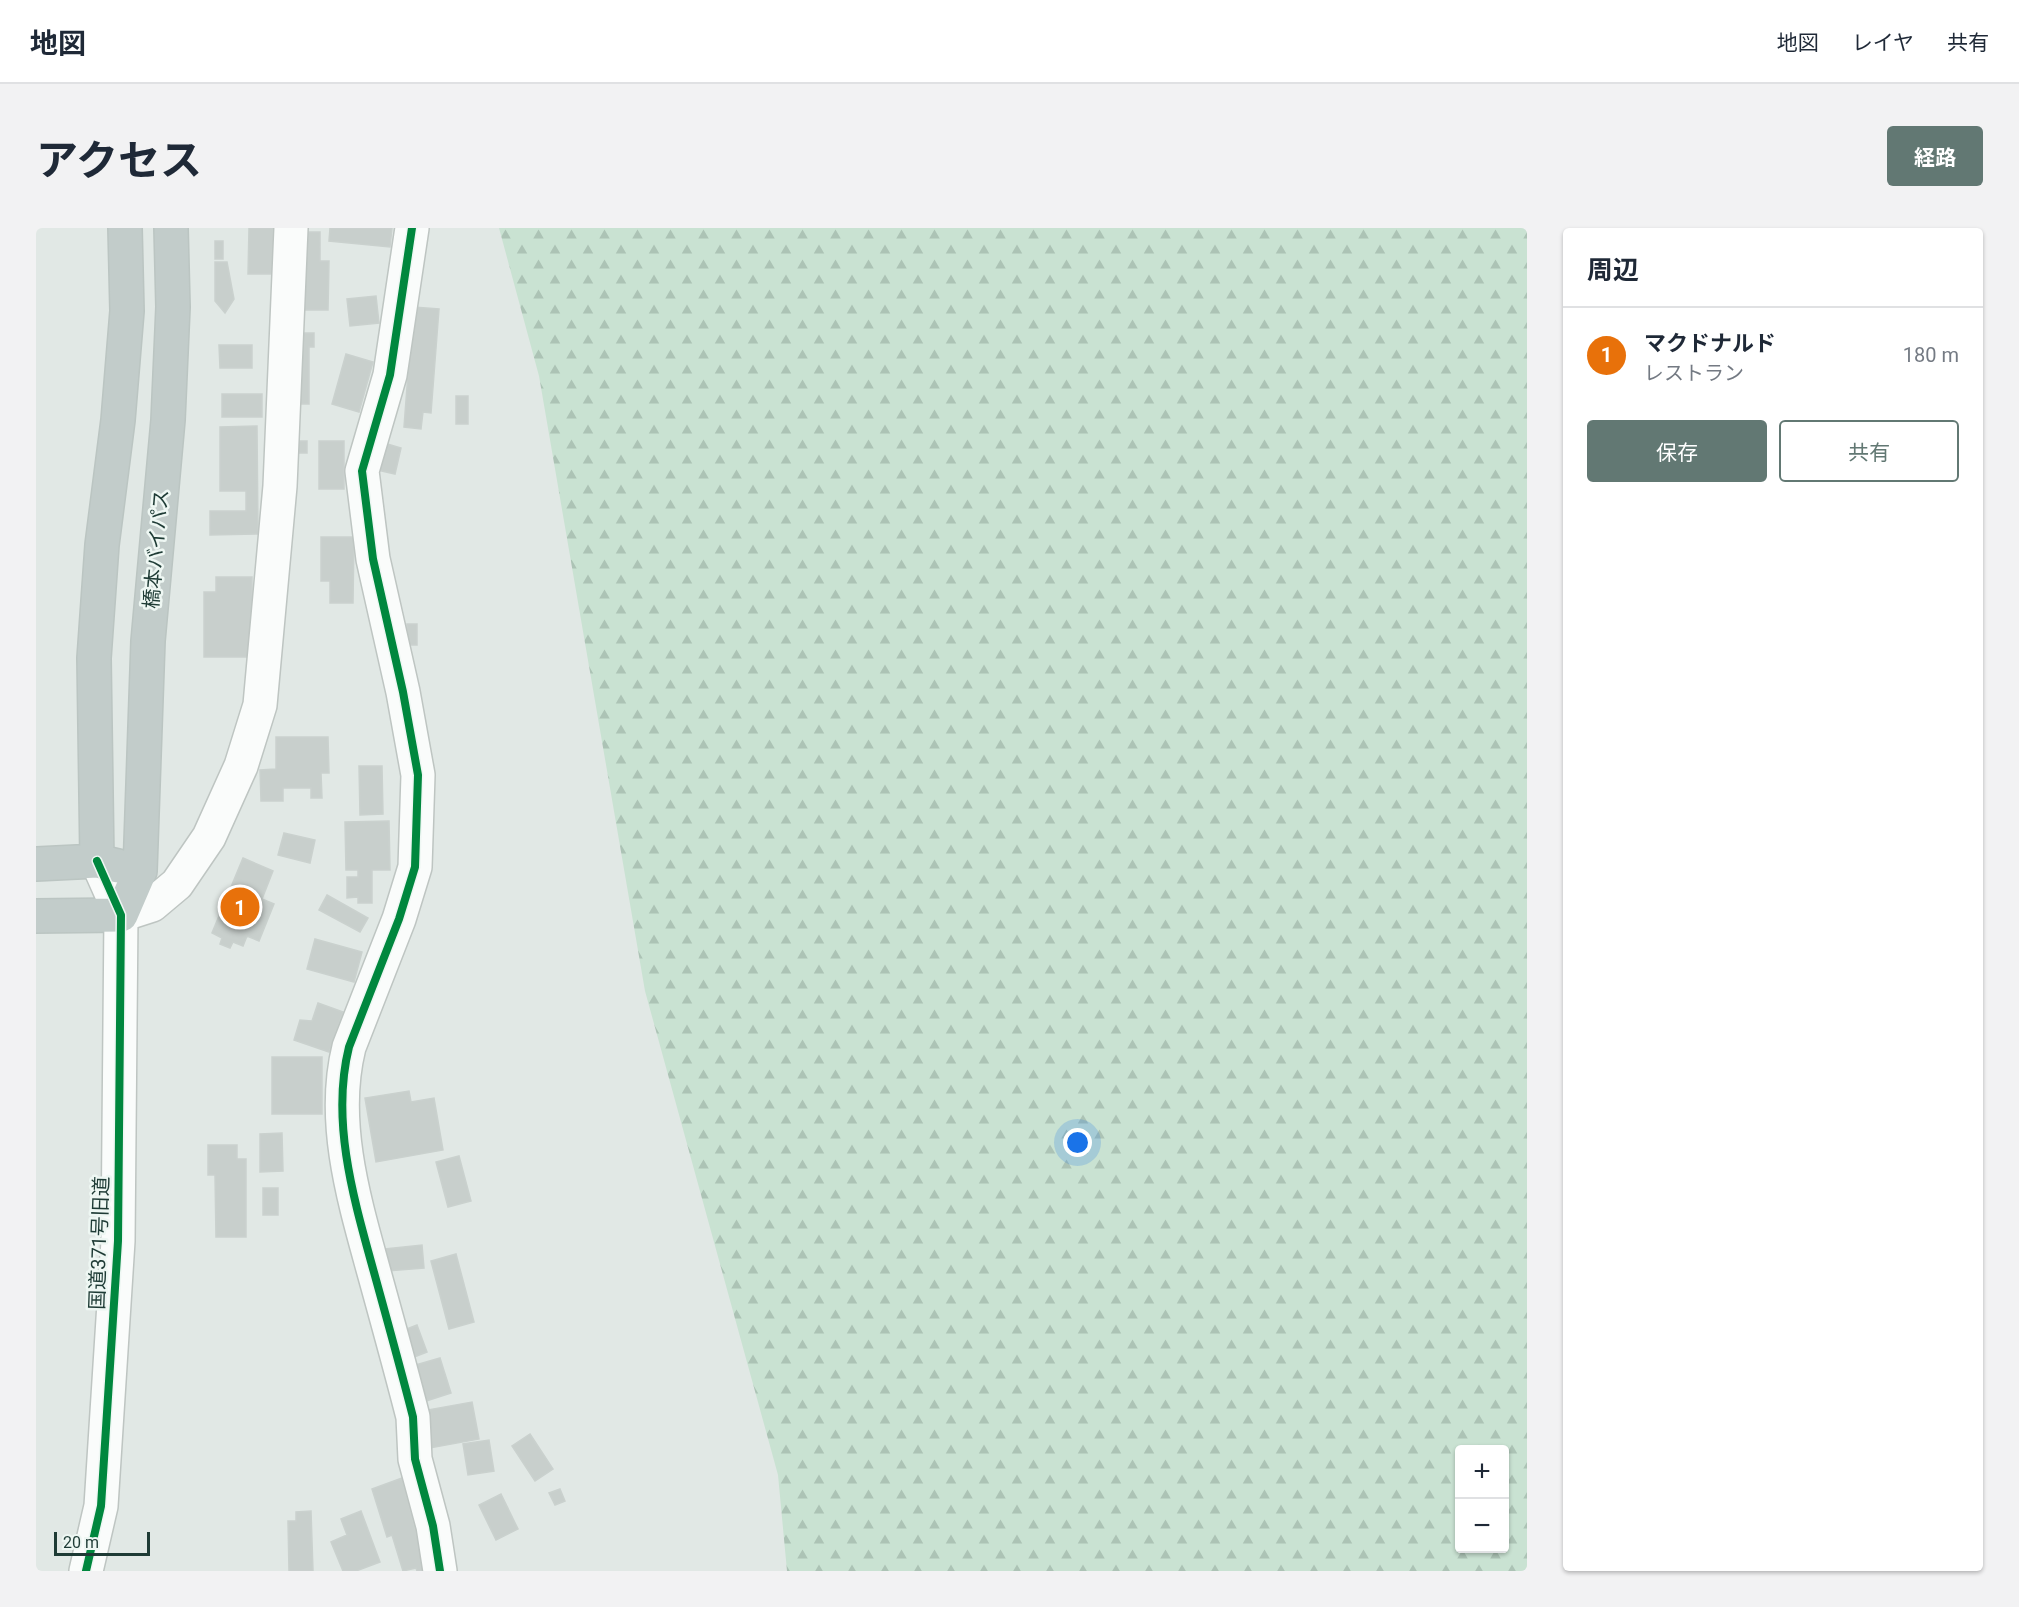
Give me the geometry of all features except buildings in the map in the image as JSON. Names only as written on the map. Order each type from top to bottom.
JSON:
[{"type":"highway","points":[[97,861],[94,658],[102,545],[118,420],[127,311],[125,228]]},
{"type":"highway","name":"橋本バイパス","points":[[121,915],[140,871],[148,640],[168,420],[173,307],[171,228]]},
{"type":"highway","points":[[36,864],[97,861],[140,871]]},
{"type":"highway","points":[[36,916],[121,915]]},
{"type":"street","points":[[97,861],[121,915],[152,905],[177,884],[209,837],[242,766],[260,705],[280,486],[291,228]]},
{"type":"street","points":[[412,228],[390,375],[362,471],[373,560],[403,693],[418,775],[415,867],[399,919],[349,1047],[345,1061],[343,1112],[347,1172],[413,1417],[415,1459],[433,1526],[440,1571]]},
{"type":"street","name":"国道371号旧道","points":[[86,1571],[101,1506],[118,1240],[121,915]]},
{"type":"green space","points":[[499,228],[1527,228],[1527,1571],[787,1571],[778,1475],[645,991],[539,376]]},
{"type":"cycle path","points":[[412,228],[390,375],[362,471],[373,559],[403,692],[418,775],[415,867],[399,919],[349,1047],[342,1105],[347,1163],[353,1192],[413,1417],[415,1459],[433,1526],[440,1571]]},
{"type":"cycle path","points":[[86,1571],[101,1506],[118,1241],[121,915],[97,861]]},
{"type":"place","name":"マクドナルド","points":[[240,907]]}]
